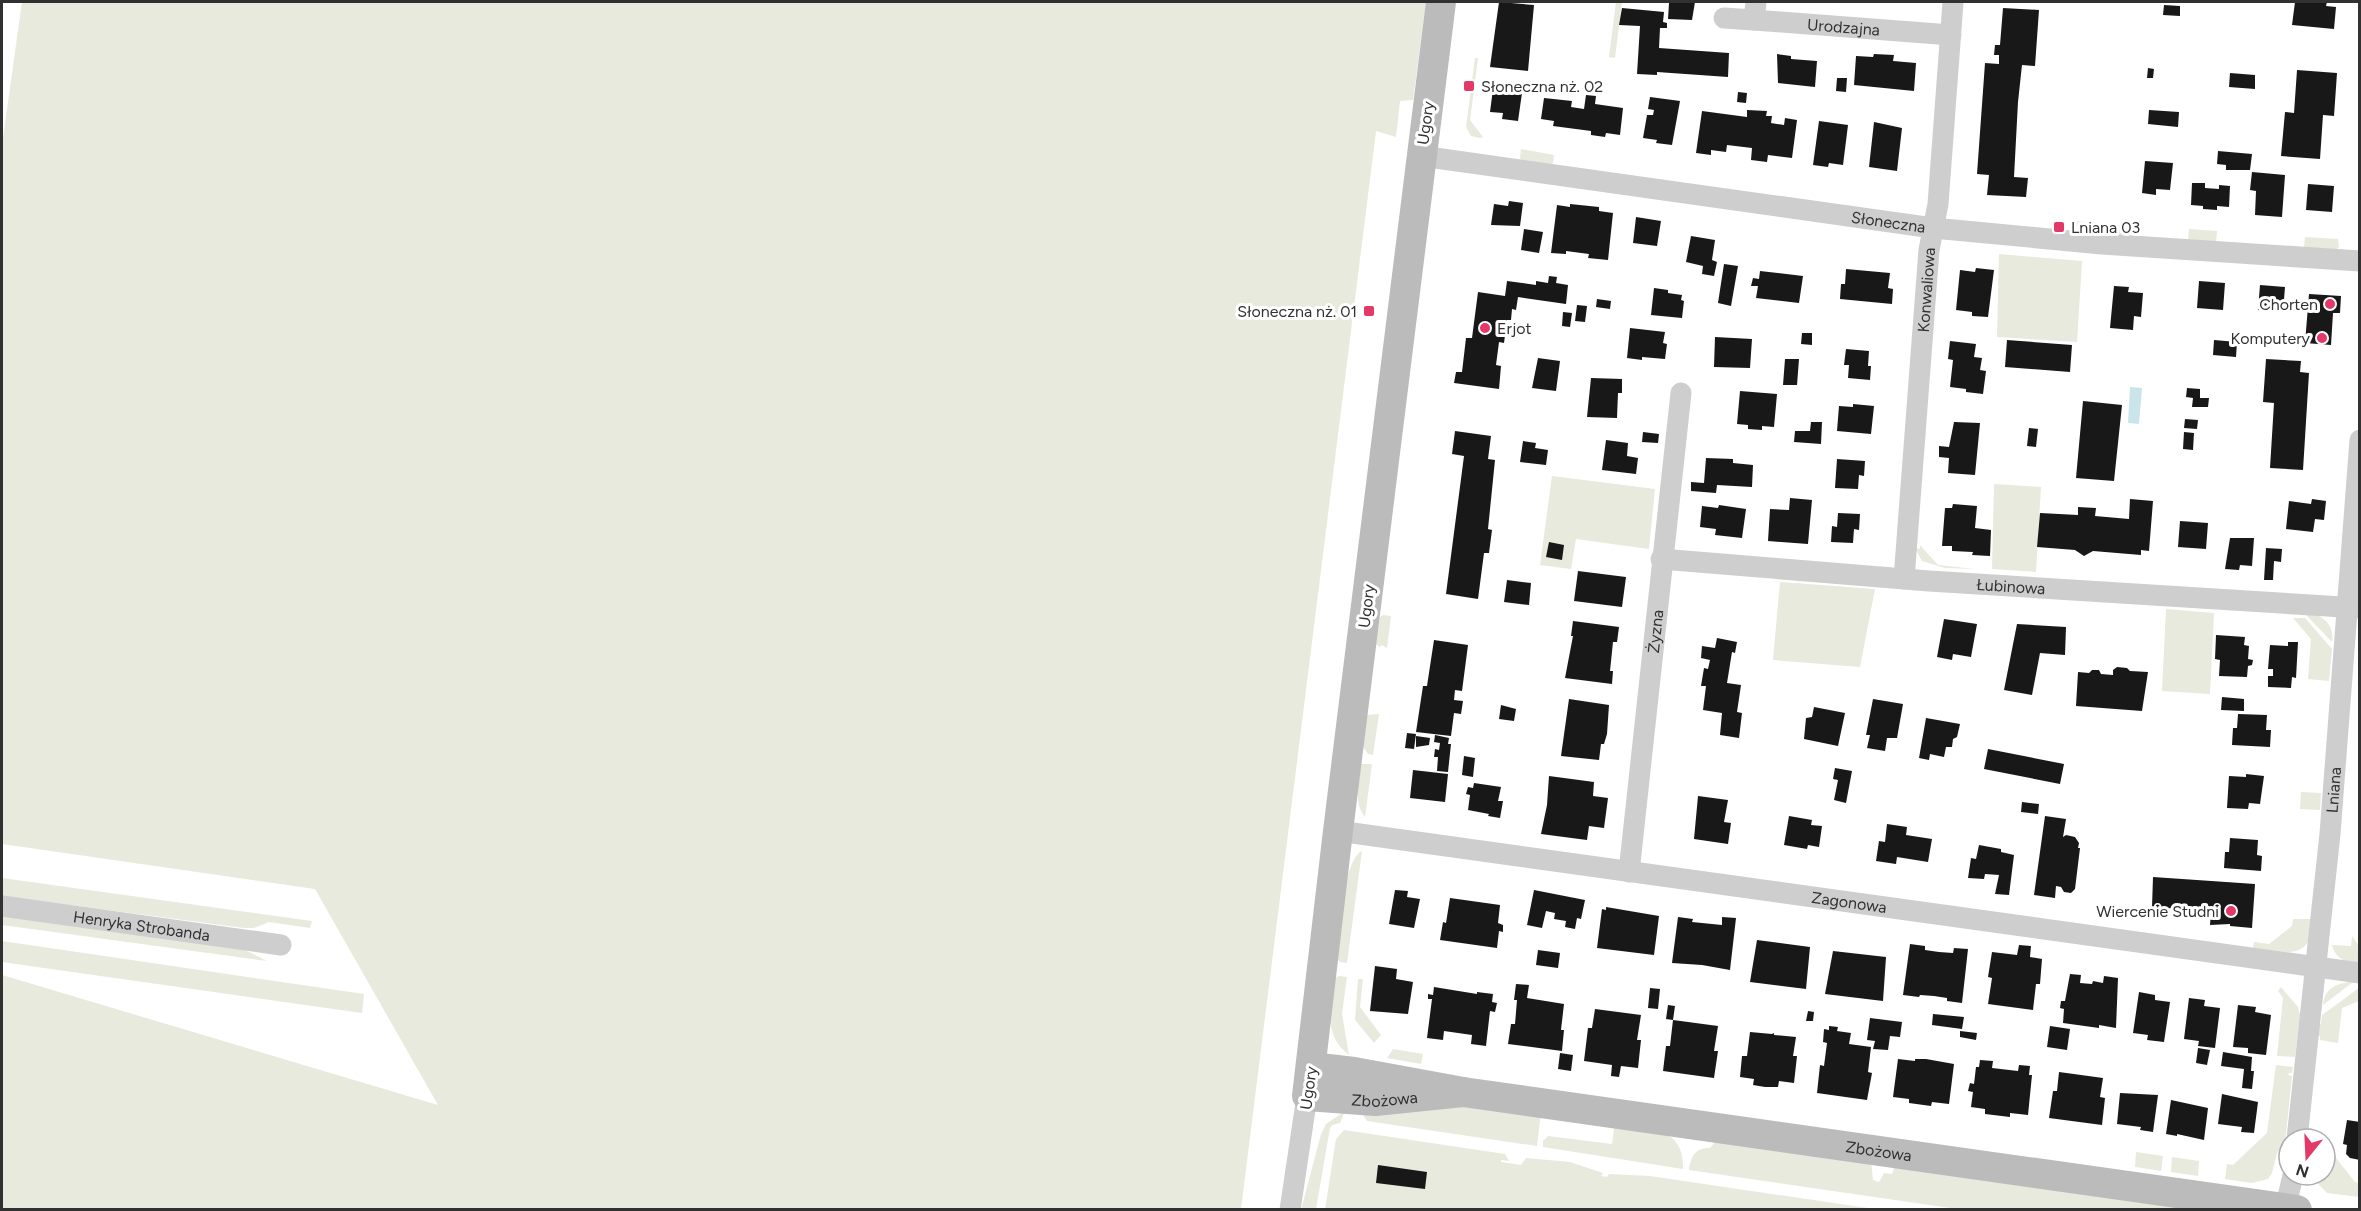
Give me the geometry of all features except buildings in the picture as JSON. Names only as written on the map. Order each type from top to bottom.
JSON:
[{"type":"street","name":"Ugory","points":[[1290,1209],[1309,1081],[1441,2]]},
{"type":"street","name":"Konwaliowa","points":[[1904,579],[1929,250],[1938,204],[1953,2]]},
{"type":"street","name":"Urodzajna","points":[[1724,18],[1755,11],[1951,34]]},
{"type":"street","name":"Słoneczna","points":[[1421,156],[1933,228],[2102,244],[2360,261]]},
{"type":"street","name":"Żyzna","points":[[1629,872],[1661,559],[1681,393]]},
{"type":"street","name":"Lniana","points":[[2298,1127],[2353,608],[2360,440]]},
{"type":"street","name":"Łubinowa","points":[[1661,559],[1904,579],[2353,608]]},
{"type":"street","name":"Zagonowa","points":[[1338,831],[2360,973]]},
{"type":"street","name":"Henryka Strobanda","points":[[2,906],[280,945]]},
{"type":"street","name":"Zbożowa","points":[[1309,1081],[1375,1101],[1463,1092],[2289,1209]]},
{"type":"street","points":[[2289,1209],[2292,1187]]},
{"type":"shaded area","points":[[22,2],[1426,2],[1413,100],[1400,101],[1396,137],[1376,131],[1241,1209],[2,1209],[2,975],[438,1105],[315,889],[2,844],[2,145]]},
{"type":"shaded area","points":[[1616,2],[1622,2],[1615,58],[1609,57]]},
{"type":"shaded area","points":[[1475,58],[1478,58],[1470,120],[1483,137],[1480,138],[1471,136],[1466,127]]},
{"type":"shaded area","points":[[1521,149],[1554,155],[1553,163],[1551,165],[1522,161]]},
{"type":"shaded area","points":[[2075,221],[2129,226],[2129,236],[2096,233],[2096,228],[2075,226]]},
{"type":"shaded area","points":[[2189,229],[2217,231],[2216,242],[2188,240]]},
{"type":"shaded area","points":[[2305,237],[2338,239],[2339,247],[2337,249],[2304,248]]},
{"type":"shaded area","points":[[1999,254],[2082,261],[2077,342],[1997,337]]},
{"type":"shaded area","points":[[1552,476],[1655,489],[1649,549],[1576,539],[1571,569],[1540,565]]},
{"type":"shaded area","points":[[1994,484],[2041,487],[2036,572],[1992,569]]},
{"type":"shaded area","points":[[1920,545],[1938,565],[1975,569],[1945,568],[1922,561],[1915,548],[1920,549]]},
{"type":"shaded area","points":[[1780,582],[1875,589],[1860,667],[1773,660]]},
{"type":"shaded area","points":[[2166,609],[2214,613],[2210,694],[2162,691]]},
{"type":"shaded area","points":[[2308,611],[2327,622],[2332,631],[2332,642],[2306,615]]},
{"type":"shaded area","points":[[1391,616],[1387,648],[1376,644],[1380,617]]},
{"type":"shaded area","points":[[2293,618],[2305,618],[2332,649],[2329,681],[2308,679],[2311,639]]},
{"type":"shaded area","points":[[1379,714],[1373,755],[1368,754],[1363,747],[1367,715]]},
{"type":"shaded area","points":[[1361,764],[1372,764],[1365,817],[1358,798]]},
{"type":"shaded area","points":[[2301,792],[2321,793],[2320,810],[2300,809]]},
{"type":"shaded area","points":[[1362,851],[1347,963],[1340,962],[1337,958],[1346,883],[1355,858]]},
{"type":"shaded area","points":[[2,878],[312,921],[310,928],[269,922],[254,928],[244,928],[2,896]]},
{"type":"shaded area","points":[[2,916],[243,949],[267,961],[2,925]]},
{"type":"shaded area","points":[[2293,919],[2312,919],[2309,940],[2303,947],[2290,952],[2253,948],[2254,942],[2269,944],[2292,926]]},
{"type":"shaded area","points":[[2352,936],[2359,946],[2359,965],[2339,957],[2332,945],[2351,946]]},
{"type":"shaded area","points":[[2,941],[364,994],[362,1013],[2,962]]},
{"type":"shaded area","points":[[1347,977],[1342,1014],[1349,1055],[1340,1047],[1335,1038],[1330,1020],[1335,978]]},
{"type":"shaded area","points":[[1358,979],[1363,979],[1360,1007],[1381,1035],[1374,1043],[1355,1020]]},
{"type":"shaded area","points":[[2353,982],[2323,1005],[2329,990],[2342,983]]},
{"type":"shaded area","points":[[2281,987],[2298,1007],[2300,1015],[2295,1057],[2277,1056],[2283,998],[2278,991]]},
{"type":"shaded area","points":[[2359,988],[2359,1001],[2342,1008],[2338,1043],[2320,1040],[2320,1036],[2312,1035],[2313,1023],[2321,1024],[2322,1015]]},
{"type":"shaded area","points":[[1393,1049],[1423,1054],[1421,1064],[1387,1058]]},
{"type":"shaded area","points":[[2276,1065],[2293,1067],[2292,1073],[2288,1075],[2292,1076],[2287,1127],[2277,1127],[2277,1153],[2272,1173],[2268,1179],[2252,1183],[2225,1179],[2227,1164],[2233,1165],[2267,1133]]},
{"type":"shaded area","points":[[1452,1103],[1541,1112],[1537,1146],[1367,1121],[1362,1113]]},
{"type":"shaded area","points":[[1345,1111],[1340,1123],[1330,1128],[1316,1209],[1301,1210],[1321,1134],[1326,1124]]},
{"type":"shaded area","points":[[1615,1122],[1651,1129],[1671,1137],[1678,1144],[1683,1169],[1543,1147],[1543,1141],[1548,1136],[1612,1144]]},
{"type":"shaded area","points":[[1344,1130],[1505,1154],[1509,1161],[1501,1160],[1501,1162],[1521,1165],[1526,1158],[1570,1162],[1603,1173],[1601,1176],[1607,1177],[1609,1174],[1650,1176],[1874,1209],[1325,1210],[1336,1139]]},
{"type":"shaded area","points":[[1716,1141],[1871,1161],[1873,1180],[1879,1182],[1884,1173],[1892,1174],[1895,1165],[2218,1209],[1957,1209],[1689,1170],[1697,1151],[1710,1148]]},
{"type":"shaded area","points":[[2136,1152],[2163,1156],[2161,1171],[2135,1167]]},
{"type":"shaded area","points":[[2172,1157],[2199,1161],[2198,1176],[2171,1172]]},
{"type":"shaded area","points":[[2337,1159],[2355,1182],[2359,1183],[2359,1197],[2327,1193],[2321,1187],[2337,1187]]},
{"type":"water","points":[[2130,387],[2142,388],[2139,424],[2128,423]]},
{"type":"place","name":"Słoneczna nż. 02","points":[[1469,86]]},
{"type":"place","name":"Lniana 03","points":[[2059,227]]},
{"type":"place","name":"Chorten","points":[[2330,304]]},
{"type":"place","name":"Słoneczna nż. 01","points":[[1369,311]]},
{"type":"place","name":"Erjot","points":[[1485,328]]},
{"type":"place","name":"Komputery","points":[[2322,338]]},
{"type":"place","name":"Wiercenie Studni","points":[[2231,911]]}]
